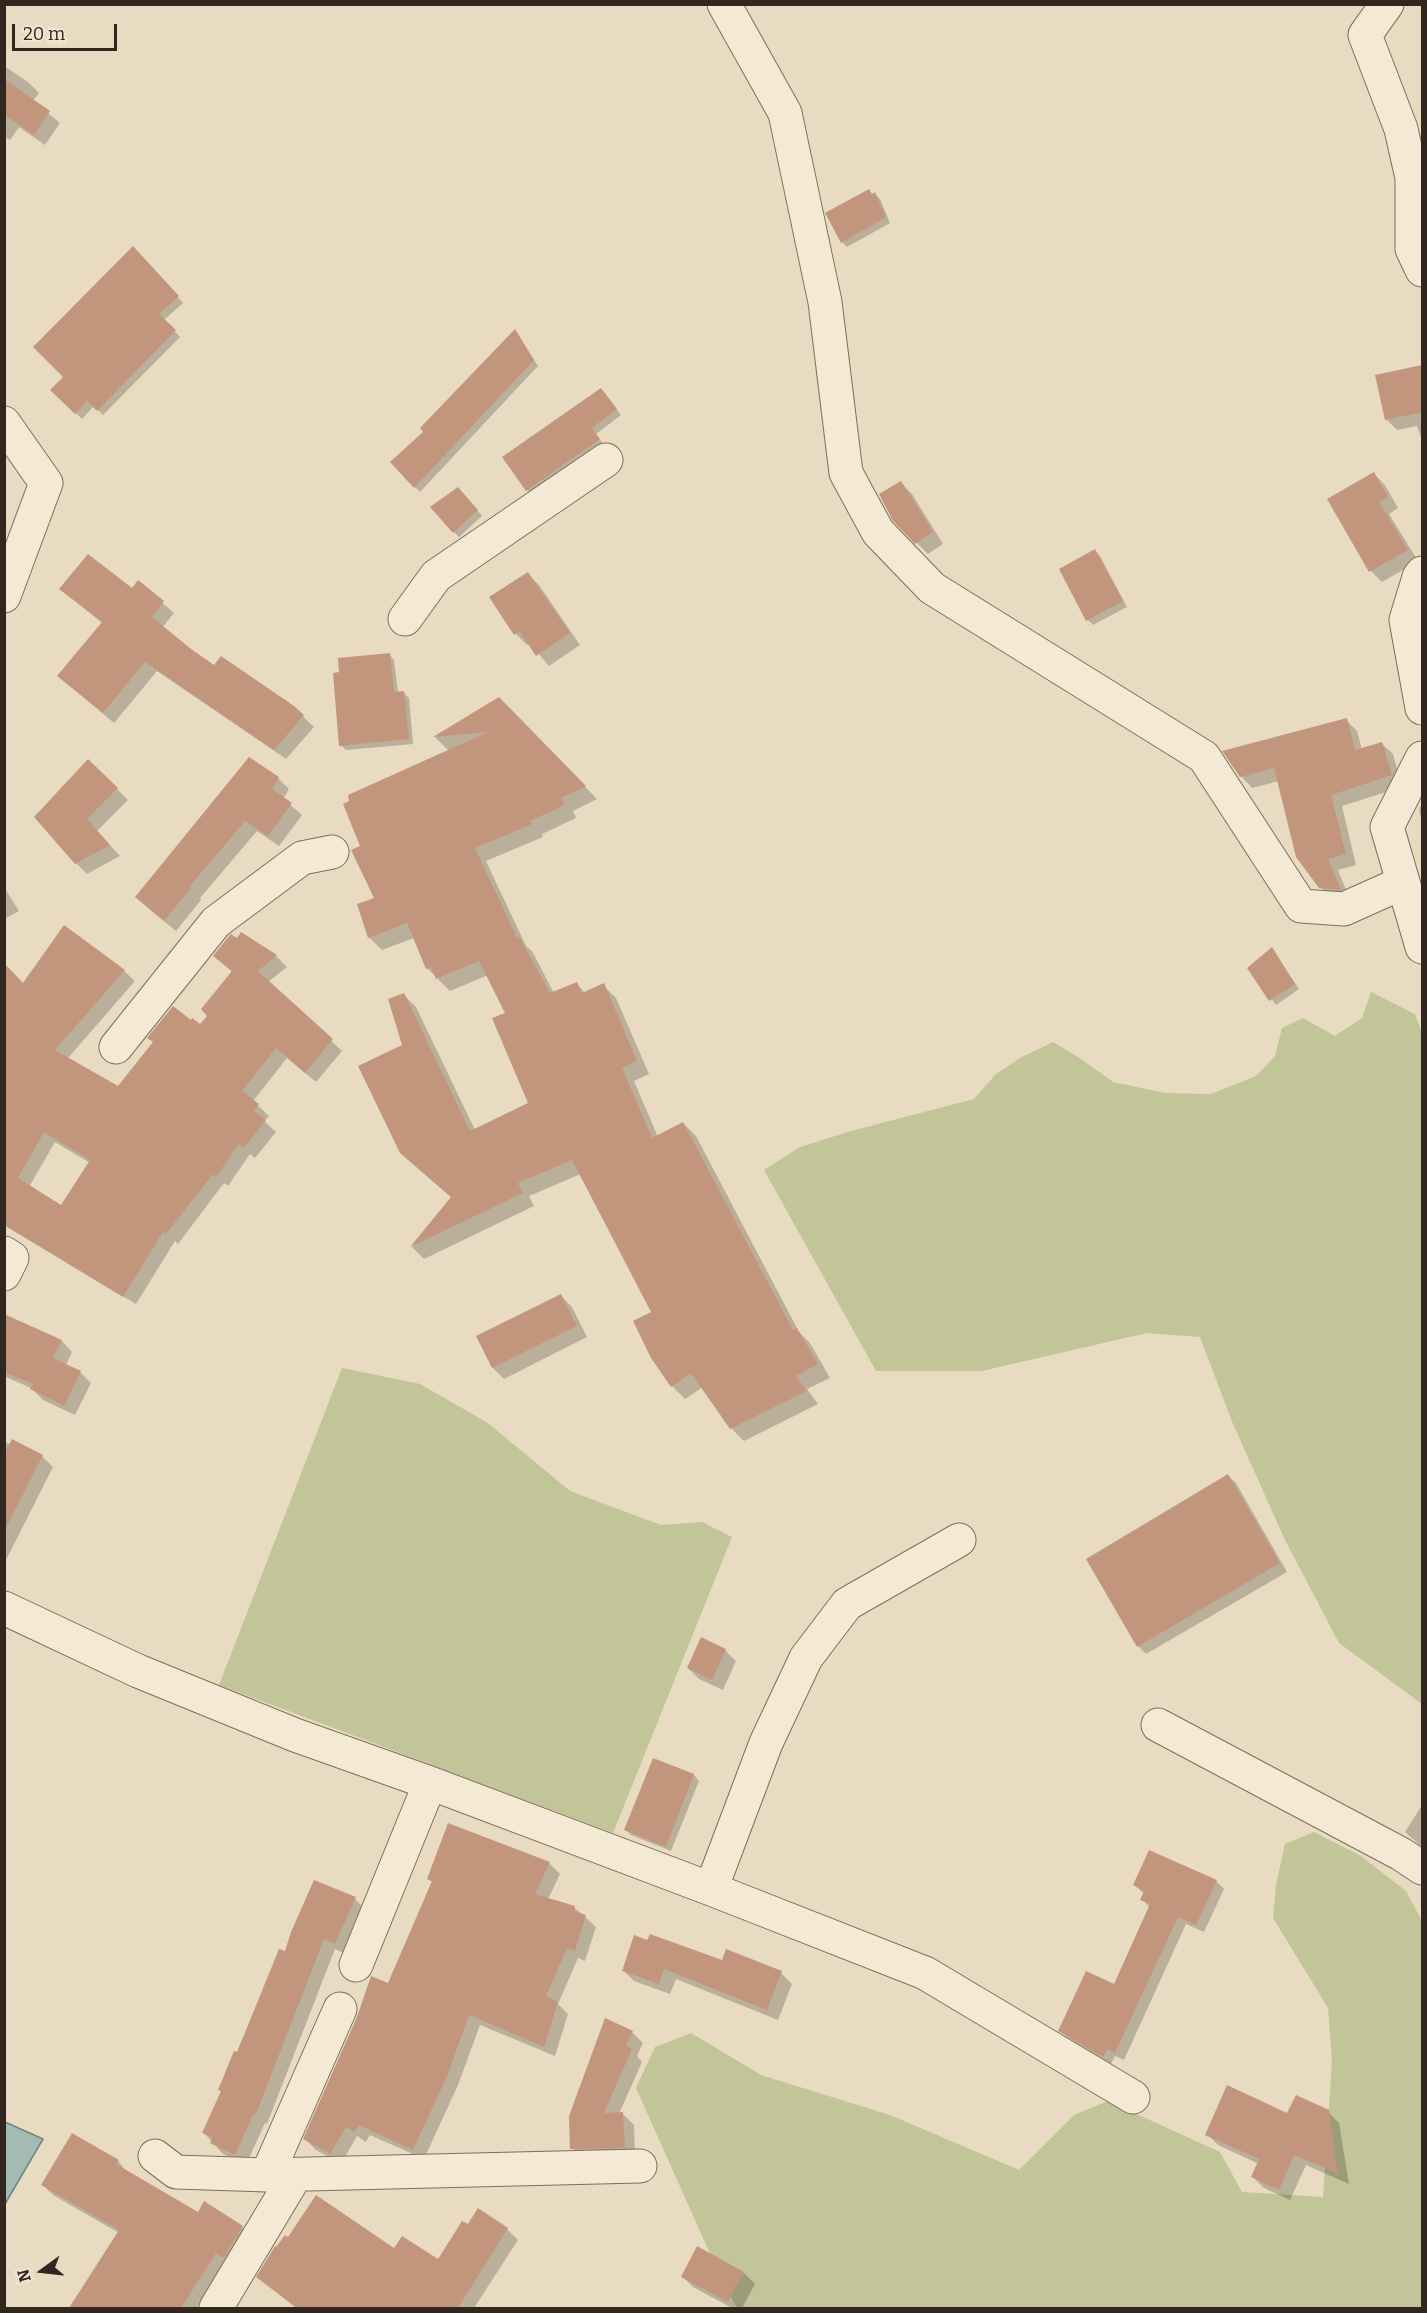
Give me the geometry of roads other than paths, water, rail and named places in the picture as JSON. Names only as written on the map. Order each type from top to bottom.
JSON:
[{"type":"street","points":[[724,4],[785,113],[825,302],[846,473],[878,532],[932,588],[1204,757],[1301,906],[1344,909],[1402,883]]},
{"type":"street","points":[[1387,4],[1365,35],[1401,129],[1412,178],[1412,249],[1422,270]]},
{"type":"street","points":[[4,423],[46,483],[4,596]]},
{"type":"street","points":[[405,619],[436,576],[606,460]]},
{"type":"street","points":[[1422,573],[1406,620],[1422,708]]},
{"type":"street","points":[[1422,758],[1387,827],[1422,947]]},
{"type":"street","points":[[116,1047],[216,922],[302,858],[332,852]]},
{"type":"street","points":[[4,1253],[12,1258],[4,1274]]},
{"type":"street","points":[[711,1889],[766,1743],[806,1658],[847,1604],[959,1540]]},
{"type":"street","points":[[4,1608],[138,1671],[295,1735],[430,1783],[711,1889],[925,1973],[1133,2097]]},
{"type":"street","points":[[1158,1725],[1401,1854],[1422,1868]]},
{"type":"street","points":[[356,1965],[430,1783]]},
{"type":"street","points":[[216,2308],[281,2175],[340,2008]]},
{"type":"street","points":[[155,2156],[176,2172],[281,2175],[640,2166]]},
{"type":"water","points":[[5,2122],[43,2139],[5,2204]]}]
